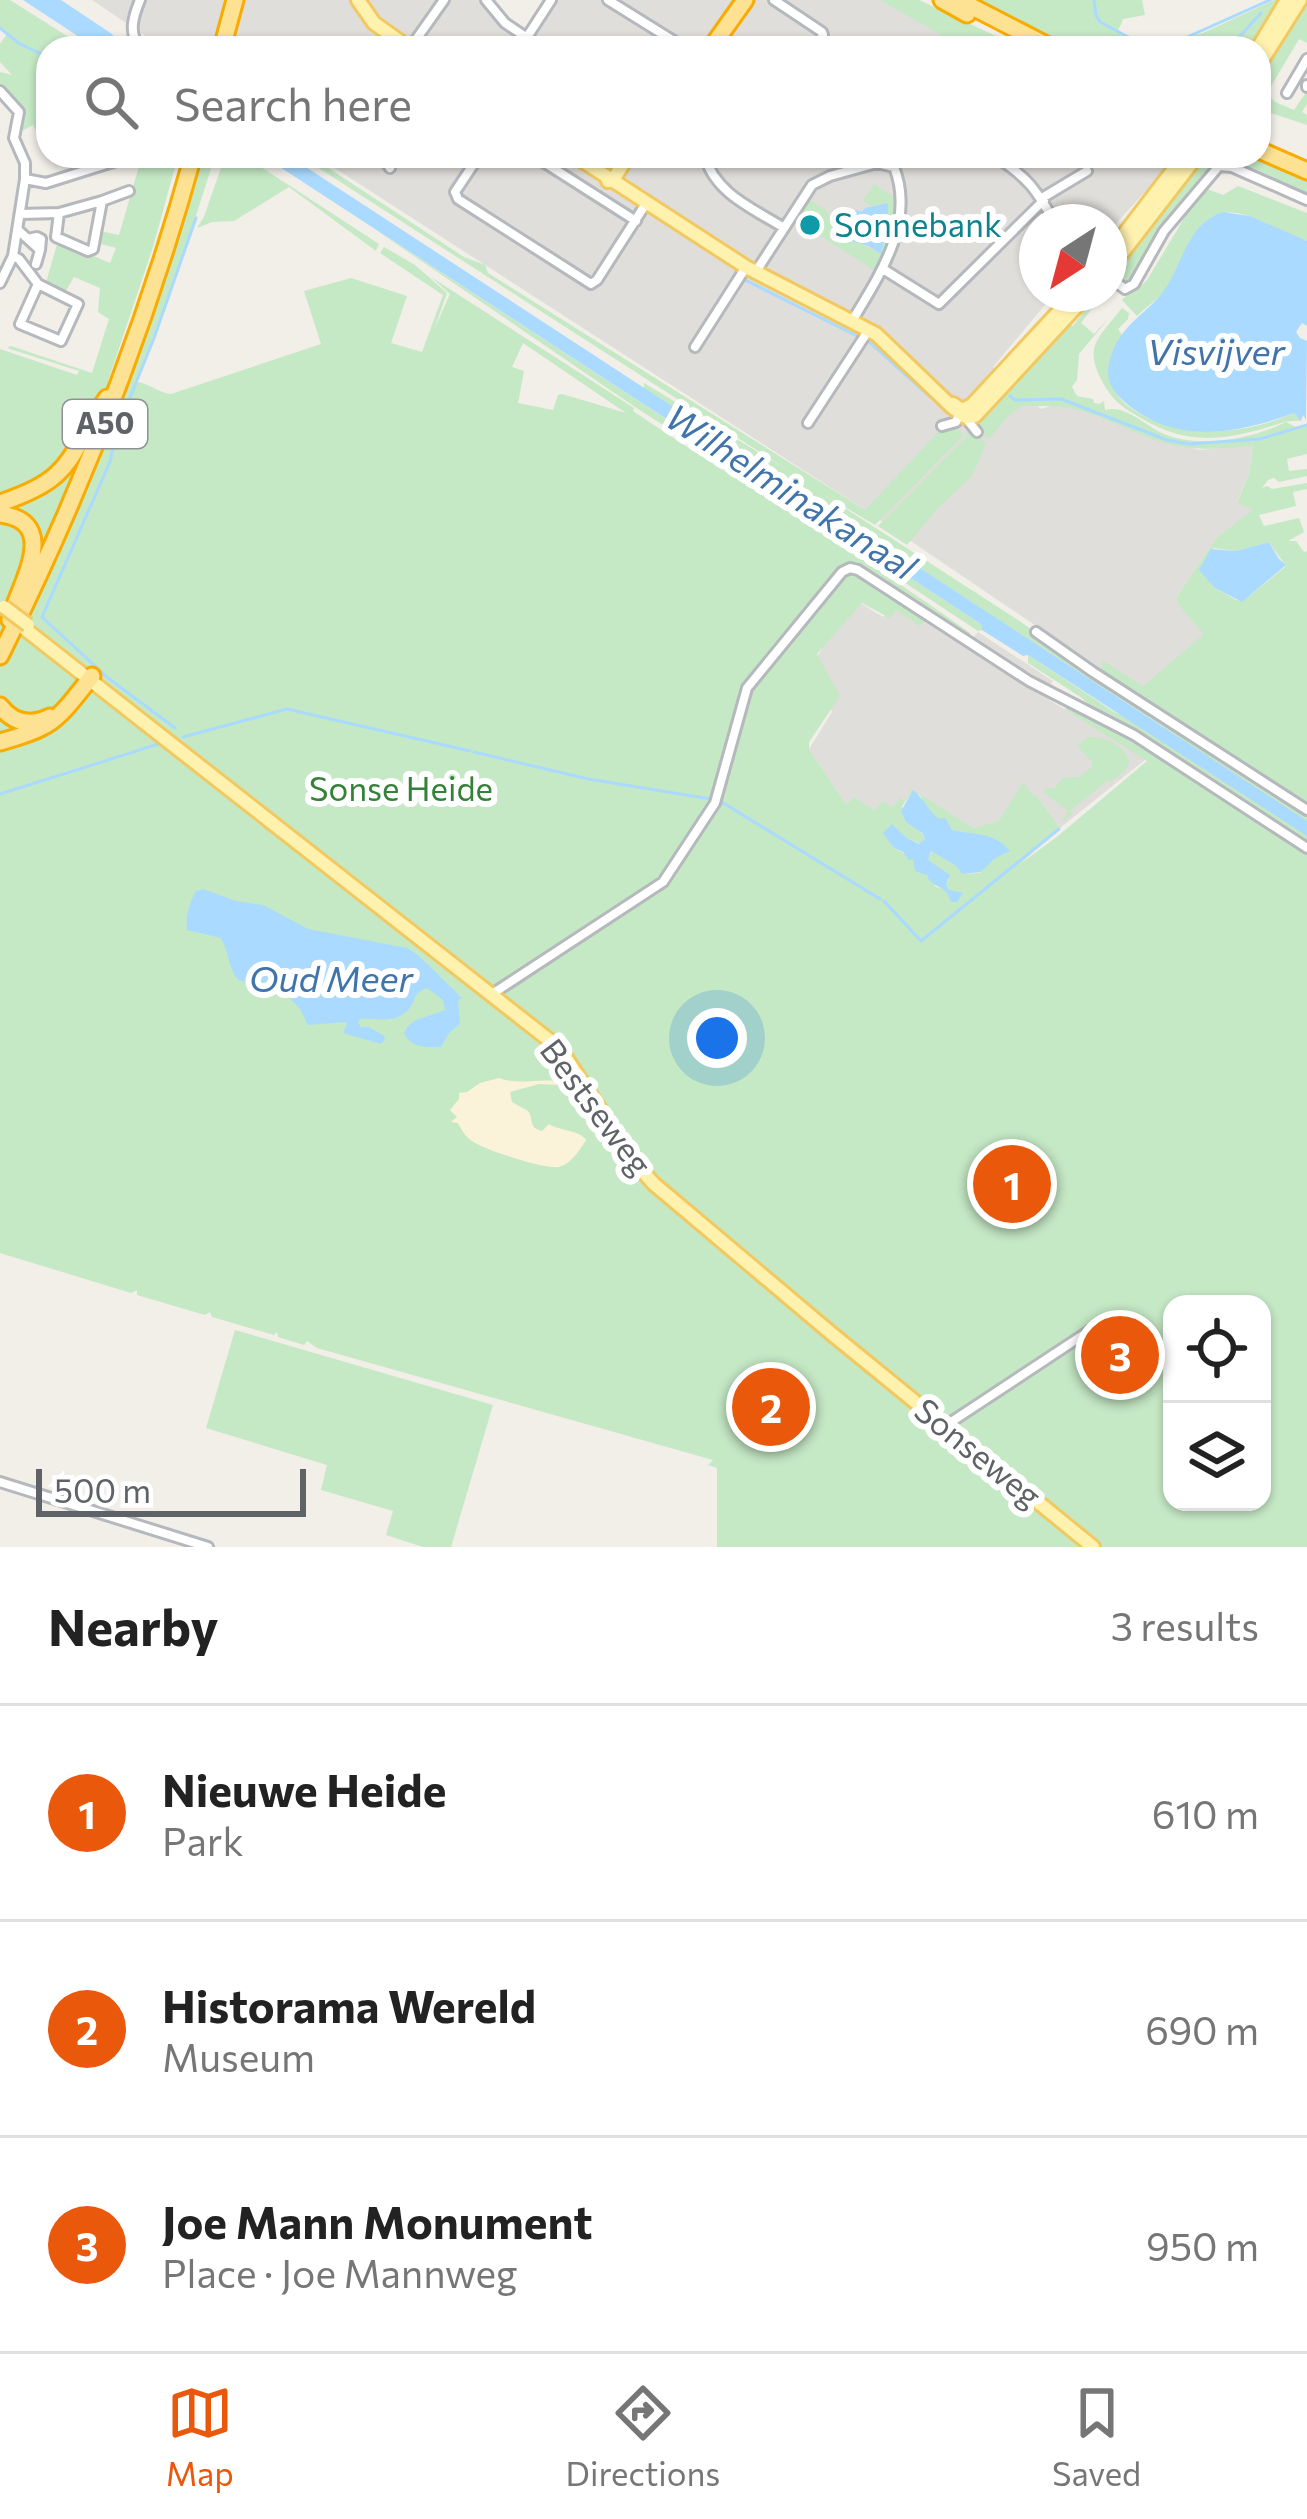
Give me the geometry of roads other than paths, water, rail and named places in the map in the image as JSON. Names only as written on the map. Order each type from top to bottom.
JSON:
[{"type":"highway","points":[[221,36],[231,0]]},
{"type":"highway","points":[[716,36],[741,0]]},
{"type":"highway","points":[[927,0],[1001,27]]},
{"type":"highway","points":[[942,0],[1023,36]]},
{"type":"highway","points":[[959,0],[1015,36]]},
{"type":"highway","points":[[976,0],[1001,27]]},
{"type":"highway","points":[[1271,149],[1307,161]]},
{"type":"highway","points":[[1271,152],[1307,171]]},
{"type":"highway","name":"A50","points":[[0,639],[51,532],[106,398],[186,168]]},
{"type":"highway","name":"A50","points":[[0,668],[11,615],[84,475],[126,367],[186,168]]},
{"type":"highway","name":"A50","points":[[0,503],[33,491],[59,473],[106,398]]},
{"type":"highway","name":"A50","points":[[0,514],[22,522],[34,549],[0,656]]},
{"type":"highway","points":[[0,706],[16,721],[41,722],[90,677]]},
{"type":"highway","points":[[0,742],[46,727],[90,677]]},
{"type":"main road","points":[[354,0],[364,22],[381,36]]},
{"type":"main road","points":[[354,0],[393,36]]},
{"type":"main road","points":[[1265,36],[1287,0]]},
{"type":"main road","points":[[1271,46],[1300,0]]},
{"type":"main road","points":[[590,168],[751,270],[886,341],[962,414],[975,416],[1071,312]]},
{"type":"main road","points":[[609,180],[617,168]]},
{"type":"main road","points":[[1127,230],[1175,168]]},
{"type":"main road","points":[[1127,249],[1187,168]]},
{"type":"main road","points":[[962,414],[1058,312]]},
{"type":"main road","name":"Bestseweg","points":[[11,615],[562,1052],[644,1174],[716,1232]]},
{"type":"main road","name":"Sonseweg","points":[[716,1232],[1093,1547]]},
{"type":"street","points":[[133,36],[140,0]]},
{"type":"street","points":[[418,36],[444,0]]},
{"type":"street","points":[[485,0],[523,36]]},
{"type":"street","points":[[527,36],[551,0]]},
{"type":"street","points":[[608,0],[664,36]]},
{"type":"street","points":[[774,0],[822,32],[820,36]]},
{"type":"street","points":[[1287,93],[1307,59]]},
{"type":"street","points":[[0,92],[19,112],[14,138],[26,179],[13,256],[0,283]]},
{"type":"street","points":[[26,179],[46,183],[94,168]]},
{"type":"street","points":[[471,168],[455,192],[458,199],[587,283],[594,283],[649,206]]},
{"type":"street","points":[[553,168],[636,220]]},
{"type":"street","points":[[708,168],[718,184],[784,228]]},
{"type":"street","points":[[694,347],[816,182],[861,168]]},
{"type":"street","points":[[852,321],[884,269],[897,227],[894,168]]},
{"type":"street","points":[[1014,168],[1046,204]]},
{"type":"street","points":[[1127,288],[1134,284],[1164,231],[1217,168]]},
{"type":"street","points":[[1234,168],[1307,200]]},
{"type":"street","points":[[884,269],[939,304],[1043,199],[1087,171]]},
{"type":"street","points":[[20,214],[59,213],[129,191]]},
{"type":"street","points":[[59,213],[56,236],[91,250],[102,201]]},
{"type":"street","points":[[17,230],[40,250],[36,264]]},
{"type":"street","points":[[13,256],[38,284],[78,304],[61,341],[20,324],[38,284]]},
{"type":"street","points":[[808,423],[868,330]]},
{"type":"street","points":[[942,426],[956,422],[962,414],[977,432]]},
{"type":"street","points":[[492,994],[665,880],[715,803],[747,688],[850,568],[1040,687],[1134,735],[1307,848]]},
{"type":"street","points":[[1036,632],[1307,810]]},
{"type":"street","points":[[945,1426],[1089,1331],[1140,1363]]},
{"type":"street","points":[[0,1482],[208,1547]]},
{"type":"water","points":[[23,0],[61,0],[113,36],[78,36]]},
{"type":"water","name":"Wilhelminakanaal","points":[[281,168],[307,168],[1307,821],[1307,836],[982,630],[981,624]]},
{"type":"water","points":[[888,203],[881,254],[849,240],[829,219],[831,216]]},
{"type":"water","name":"Visvijver","points":[[1223,212],[1250,216],[1307,241],[1307,326],[1302,323],[1296,332],[1307,341],[1306,420],[1294,413],[1208,432],[1166,426],[1122,400],[1110,381],[1109,364],[1119,338],[1162,294],[1196,232]]},
{"type":"water","points":[[1269,542],[1286,565],[1242,602],[1215,588],[1199,570],[1211,549],[1236,551]]},
{"type":"water","points":[[913,790],[952,830],[991,837],[1010,851],[981,872],[962,874],[931,851],[928,860],[950,875],[949,890],[963,893],[957,902],[951,902],[927,875],[915,871],[913,859],[894,848],[883,833],[892,824],[919,844],[925,839],[901,811]]},
{"type":"water","name":"Oud Meer","points":[[203,889],[263,905],[308,929],[407,948],[462,998],[458,1000],[460,1024],[441,1047],[420,1046],[407,1038],[404,1033],[416,1020],[445,1010],[443,1000],[427,988],[397,1017],[360,1019],[361,1027],[384,1036],[381,1044],[343,1033],[345,1022],[308,1025],[285,993],[282,978],[254,984],[239,980],[221,938],[187,930],[192,900]]},
{"type":"waterway","points":[[1094,0],[1100,22],[1126,36]]},
{"type":"waterway","points":[[1190,36],[1270,0]]},
{"type":"waterway","points":[[1240,36],[1261,13]]},
{"type":"waterway","points":[[0,28],[36,51]]},
{"type":"waterway","points":[[1248,168],[1307,194]]},
{"type":"waterway","points":[[175,728],[108,678],[42,617],[110,462],[117,430],[196,218]]},
{"type":"waterway","points":[[745,280],[857,336]]},
{"type":"waterway","points":[[869,342],[930,397]]},
{"type":"waterway","points":[[1010,396],[1015,400],[1061,399],[1189,444],[1260,439],[1307,425]]},
{"type":"waterway","points":[[183,737],[287,709],[470,751]]},
{"type":"waterway","points":[[0,794],[165,742]]},
{"type":"waterway","points":[[474,752],[588,779],[711,799]]},
{"type":"waterway","points":[[720,801],[880,899]]},
{"type":"waterway","points":[[884,901],[921,941],[1059,829]]},
{"type":"place","name":"Sonnebank","points":[[810,225]]},
{"type":"place","name":"Nieuwe Heide","points":[[1012,1184]]},
{"type":"place","name":"Joe Mann Monument","points":[[1120,1355]]},
{"type":"place","name":"Historama Wereld","points":[[771,1407]]},
{"type":"park label","name":"Sonse Heide","points":[[401,789]]}]
